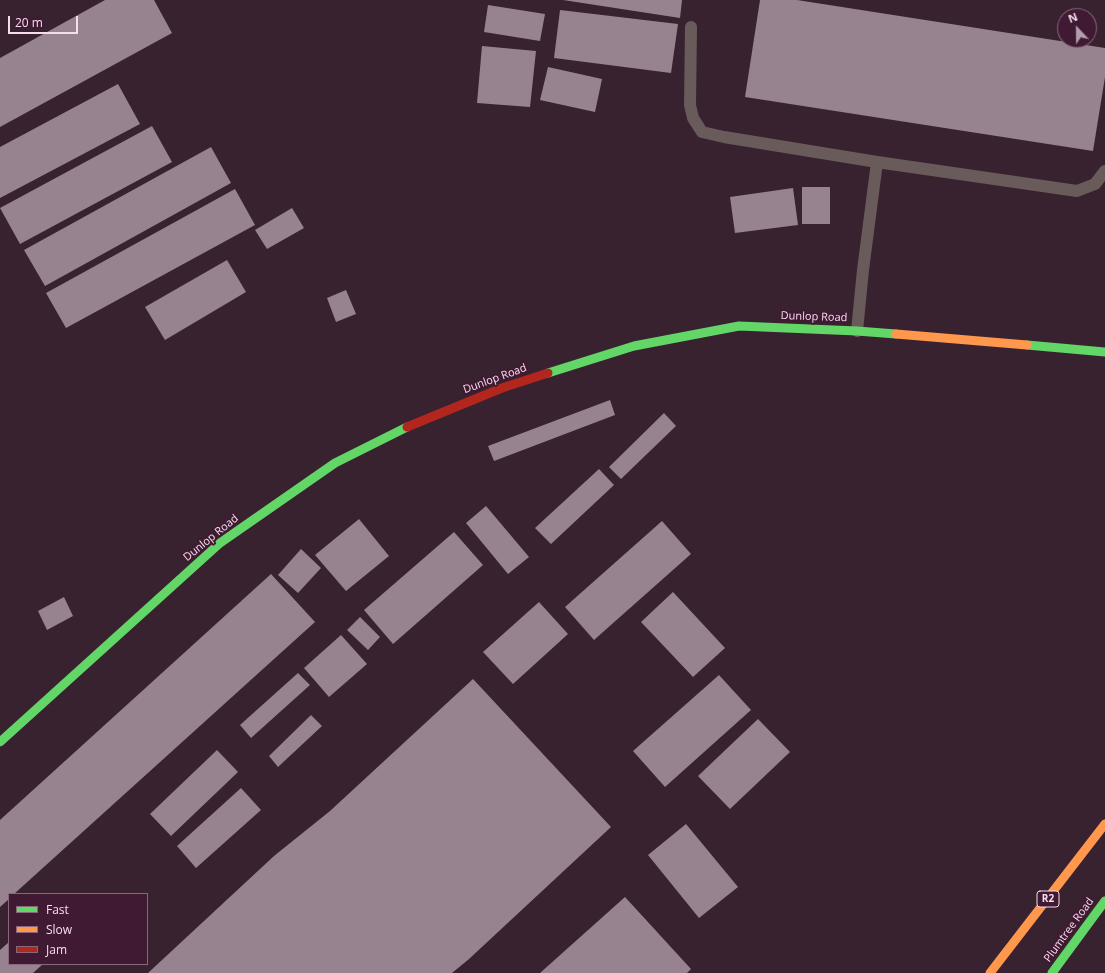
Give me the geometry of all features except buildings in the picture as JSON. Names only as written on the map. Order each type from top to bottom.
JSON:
[{"type":"main road","name":"Dunlop Road","points":[[0,742],[220,543],[335,463],[402,429],[502,388],[634,346],[739,326],[857,331],[1105,352]]},
{"type":"main road","name":"R2","points":[[990,973],[1105,824]]},
{"type":"main road","name":"Plumtree Road","points":[[1052,973],[1105,901]]},
{"type":"lane","points":[[692,27],[690,105],[693,118],[702,132],[724,138],[1077,191],[1095,184],[1105,171]]},
{"type":"lane","points":[[857,331],[863,270],[877,162]]},
{"type":"traffic: fast","points":[[548,373],[634,346],[739,326],[896,334]]},
{"type":"traffic: fast","points":[[1027,345],[1105,352]]},
{"type":"traffic: fast","points":[[0,742],[220,543],[335,463],[407,427]]},
{"type":"traffic: fast","points":[[1052,973],[1105,901]]},
{"type":"traffic: slow","points":[[896,334],[1027,345]]},
{"type":"traffic: slow","points":[[990,973],[1105,824]]},
{"type":"traffic: jam","points":[[407,427],[502,388],[548,373]]}]
